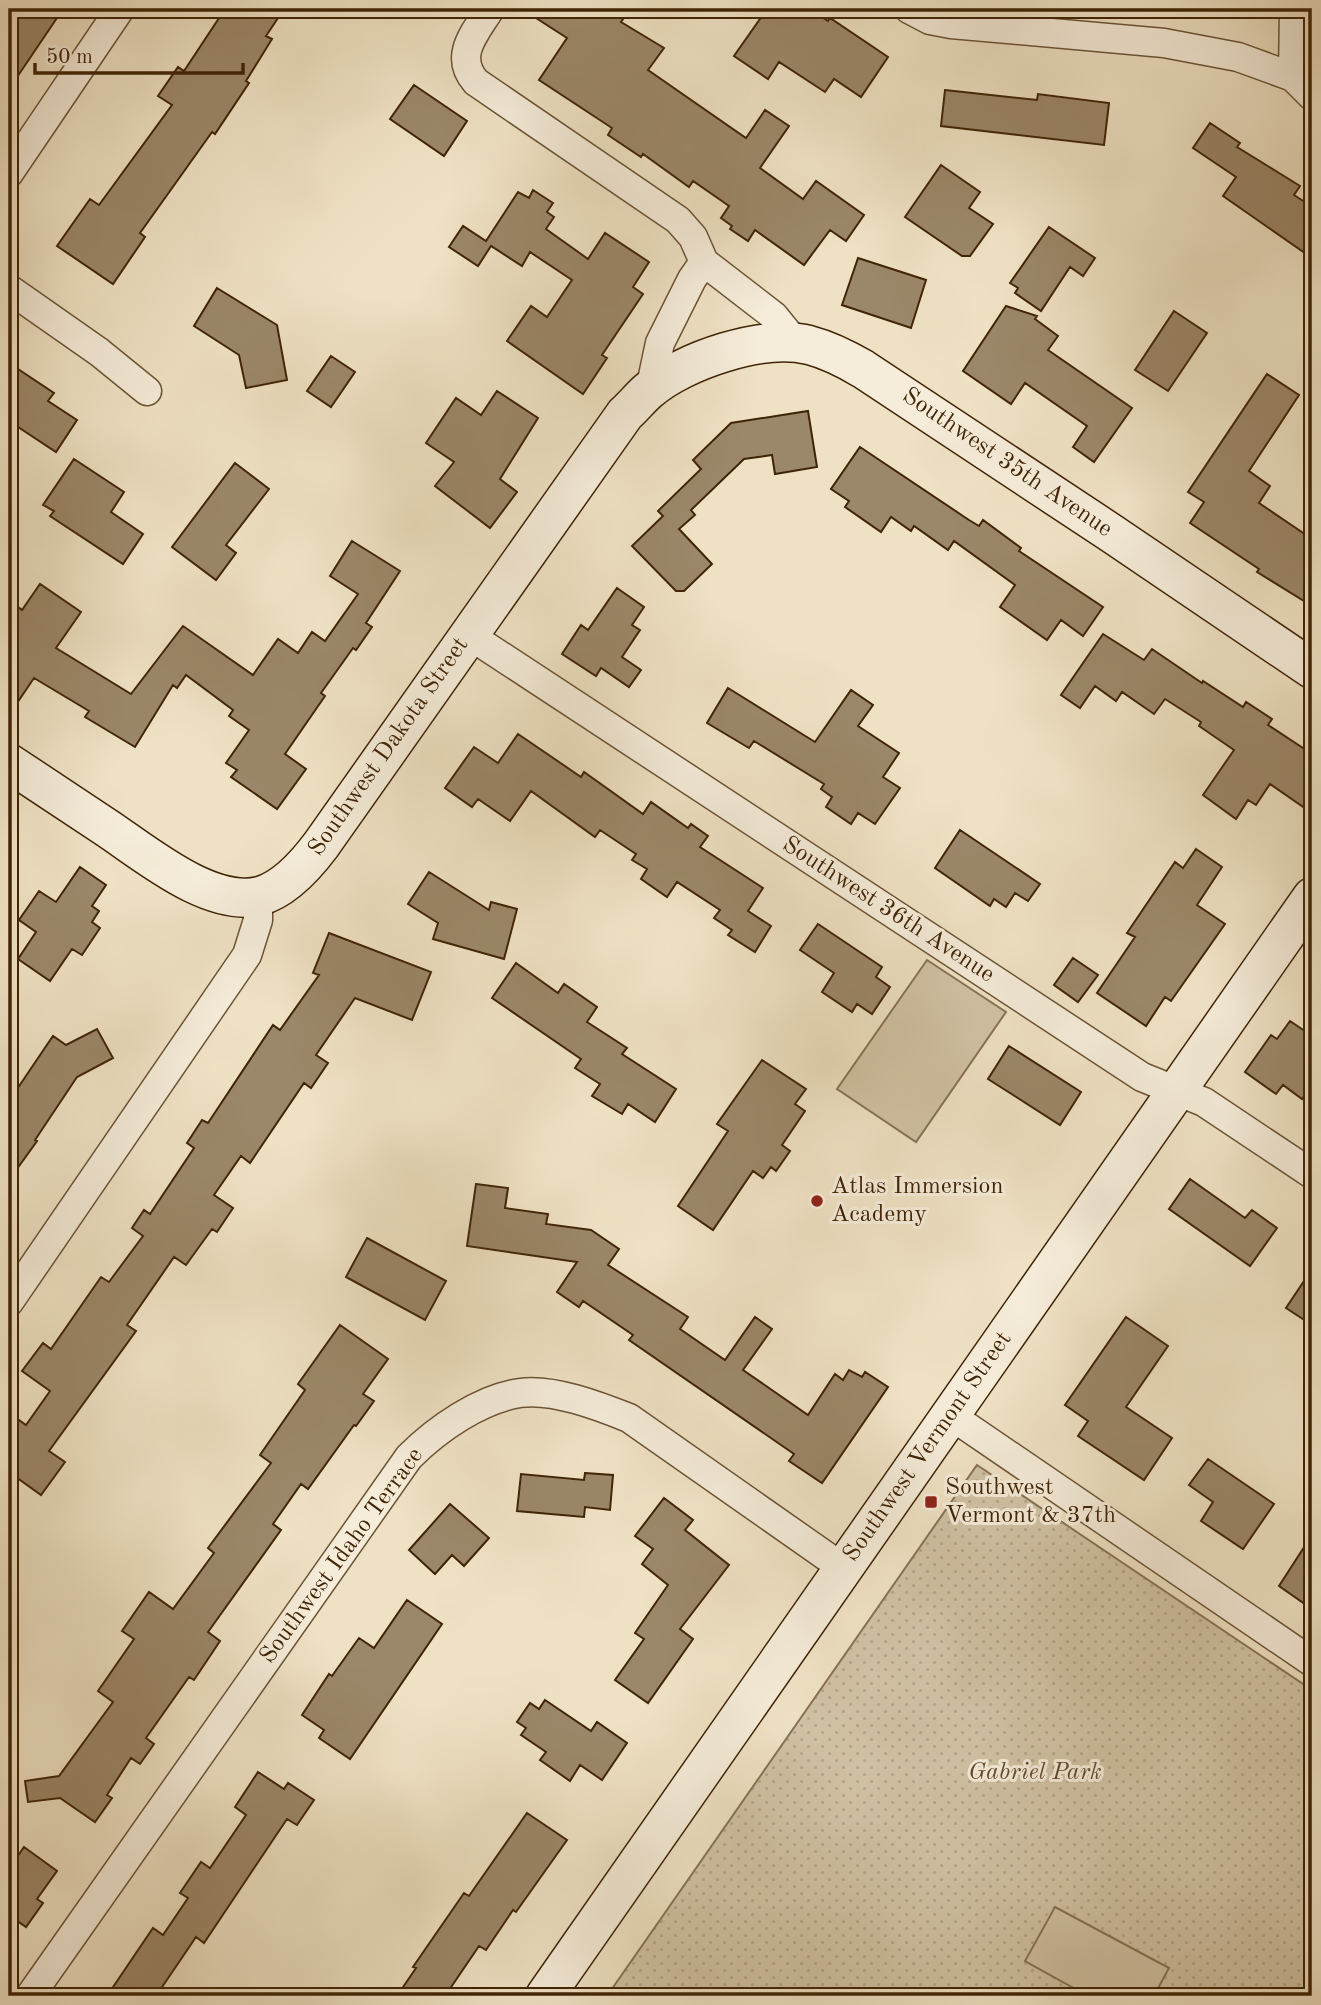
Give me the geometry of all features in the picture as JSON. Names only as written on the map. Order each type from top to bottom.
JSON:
[{"type":"street","points":[[9,173],[120,9]]},
{"type":"street","points":[[491,9],[466,50],[468,73],[482,87],[678,220],[694,237],[704,262],[774,316],[796,343]]},
{"type":"street","points":[[909,9],[930,20],[951,24],[1164,43],[1238,57],[1303,86]]},
{"type":"street","points":[[1294,9],[1303,86]]},
{"type":"street","points":[[650,390],[660,343],[692,279],[704,262]]},
{"type":"street","points":[[9,289],[99,352],[147,391]]},
{"type":"street","name":"Southwest Dakota Street","points":[[258,896],[282,885],[309,861],[367,783],[625,414],[650,390],[694,365],[747,346],[770,342],[796,343]]},
{"type":"street","name":"Southwest 35th Avenue","points":[[796,343],[811,345],[841,356],[905,395],[1312,669]]},
{"type":"street","name":"Southwest 36th Avenue","points":[[469,635],[1142,1077],[1204,1102],[1312,1174]]},
{"type":"street","points":[[9,763],[164,867],[193,883],[227,895],[258,896],[258,920],[247,955],[11,1293]]},
{"type":"street","name":"Southwest Vermont Street","points":[[545,1996],[1312,897]]},
{"type":"street","name":"Southwest Idaho Terrace","points":[[30,1996],[409,1457],[426,1440],[458,1417],[520,1392],[559,1395],[594,1404],[629,1418],[843,1568]]},
{"type":"street","points":[[950,1415],[1312,1662]]},
{"type":"green space","points":[[927,960],[1006,1012],[916,1142],[837,1089]]},
{"type":"green space","name":"Gabriel Park","points":[[977,1465],[1312,1690],[1312,1996],[607,1996]]},
{"type":"green space","points":[[1055,1907],[1169,1968],[1154,1996],[1088,1996],[1025,1961]]},
{"type":"building","points":[[9,9],[63,9],[9,89]]},
{"type":"building","points":[[225,9],[284,9],[266,36],[272,39],[246,81],[249,83],[215,134],[212,132],[140,233],[145,237],[113,284],[57,246],[90,199],[99,205],[172,105],[158,96],[178,67],[184,71]]},
{"type":"building","points":[[522,9],[608,9],[623,19],[621,22],[664,48],[648,70],[746,138],[765,110],[789,126],[760,168],[803,199],[816,181],[864,215],[846,241],[830,230],[804,265],[755,230],[748,241],[730,229],[732,226],[721,218],[729,206],[693,181],[689,187],[643,154],[641,157],[608,135],[612,128],[539,80],[567,38]]},
{"type":"building","points":[[767,9],[809,9],[828,21],[830,18],[888,57],[861,97],[834,79],[825,92],[779,62],[768,79],[734,56]]},
{"type":"building","points":[[414,85],[467,121],[444,156],[390,119]]},
{"type":"building","points":[[945,90],[1037,100],[1038,94],[1109,103],[1104,145],[941,126]]},
{"type":"building","points":[[1210,123],[1240,143],[1237,147],[1300,186],[1294,195],[1311,206],[1305,215],[1312,220],[1312,258],[1223,196],[1236,177],[1193,148]]},
{"type":"building","points":[[941,165],[980,192],[969,208],[993,224],[970,256],[962,256],[905,217]]},
{"type":"building","points":[[533,190],[553,203],[547,212],[554,217],[546,229],[588,259],[605,233],[649,262],[633,287],[643,294],[602,355],[607,358],[583,394],[507,341],[531,306],[547,317],[572,280],[530,252],[522,266],[491,246],[478,266],[449,247],[463,226],[486,241],[518,192],[529,198]]},
{"type":"building","points":[[1049,227],[1095,258],[1083,276],[1070,267],[1041,311],[1015,293],[1018,288],[1010,283]]},
{"type":"building","points":[[858,258],[926,280],[911,328],[842,305]]},
{"type":"building","points":[[217,288],[277,325],[287,380],[246,388],[239,355],[194,326]]},
{"type":"building","points":[[1006,306],[1037,316],[1035,319],[1058,336],[1048,350],[1132,408],[1094,462],[1073,447],[1087,426],[1025,383],[1011,404],[963,371]]},
{"type":"building","points":[[1174,311],[1207,333],[1168,391],[1135,370]]},
{"type":"building","points":[[331,356],[355,372],[331,407],[307,391]]},
{"type":"building","points":[[9,363],[54,393],[48,401],[77,420],[56,452],[9,421]]},
{"type":"building","points":[[1267,374],[1299,395],[1249,471],[1270,486],[1259,503],[1312,539],[1312,606],[1257,572],[1259,569],[1190,523],[1204,502],[1188,492]]},
{"type":"building","points":[[497,391],[538,418],[500,479],[517,492],[490,528],[435,486],[454,462],[426,443],[456,398],[481,415]]},
{"type":"building","points":[[808,411],[817,467],[775,474],[772,455],[744,459],[691,510],[695,515],[679,529],[712,564],[684,591],[676,591],[632,546],[663,516],[658,511],[701,469],[693,460],[731,423]]},
{"type":"building","points":[[860,447],[979,526],[983,520],[1021,548],[1019,551],[1103,607],[1083,636],[1061,620],[1047,640],[1000,607],[1015,585],[954,541],[948,550],[914,526],[911,531],[891,517],[881,532],[845,507],[849,501],[831,489]]},
{"type":"building","points":[[74,459],[124,492],[111,512],[143,534],[123,564],[50,516],[54,511],[43,505]]},
{"type":"building","points":[[235,463],[269,489],[226,545],[236,553],[216,580],[172,547]]},
{"type":"building","points":[[352,541],[400,571],[366,623],[372,627],[356,650],[353,648],[321,693],[325,696],[285,754],[306,769],[277,809],[231,777],[237,770],[226,763],[249,730],[229,716],[233,710],[186,675],[177,688],[173,685],[135,747],[85,717],[89,711],[34,678],[9,715],[9,600],[22,610],[40,584],[81,612],[56,648],[131,694],[183,626],[253,675],[278,639],[298,653],[312,632],[325,641],[358,594],[330,576]]},
{"type":"building","points":[[617,588],[644,607],[632,625],[640,630],[622,657],[641,670],[629,687],[601,668],[596,676],[562,654],[581,625],[588,630]]},
{"type":"building","points":[[1103,634],[1144,660],[1152,649],[1243,707],[1246,702],[1272,719],[1268,725],[1312,754],[1312,813],[1270,784],[1256,805],[1248,800],[1236,819],[1203,795],[1234,750],[1199,726],[1201,722],[1165,699],[1154,714],[1122,692],[1116,701],[1095,686],[1080,708],[1061,695]]},
{"type":"building","points":[[728,688],[815,742],[851,690],[873,705],[858,726],[899,753],[883,777],[900,788],[875,824],[858,813],[851,824],[826,807],[832,797],[821,789],[824,784],[754,741],[749,748],[707,723]]},
{"type":"building","points":[[518,734],[581,777],[584,772],[643,814],[651,802],[688,828],[691,824],[708,836],[700,847],[763,888],[748,911],[771,926],[755,952],[728,935],[732,930],[714,918],[720,910],[677,882],[667,897],[641,879],[647,869],[632,860],[636,854],[600,830],[595,837],[531,791],[510,821],[478,799],[472,807],[445,788],[474,747],[498,763]]},
{"type":"building","points":[[960,830],[1040,884],[1028,901],[1015,893],[1006,907],[994,899],[990,906],[935,868]]},
{"type":"building","points":[[1196,849],[1222,867],[1197,905],[1225,924],[1171,1001],[1165,997],[1146,1026],[1097,993],[1135,937],[1127,933],[1175,862],[1183,868]]},
{"type":"building","points":[[80,867],[106,885],[92,906],[99,911],[92,922],[100,928],[82,955],[72,949],[50,981],[18,959],[36,932],[19,920],[39,891],[56,902]]},
{"type":"building","points":[[429,872],[489,910],[491,902],[517,909],[504,959],[433,939],[438,923],[408,904]]},
{"type":"building","points":[[818,924],[882,967],[876,977],[890,987],[872,1014],[857,1004],[852,1012],[822,992],[834,973],[800,950]]},
{"type":"building","points":[[329,933],[431,972],[412,1020],[355,998],[316,1055],[328,1063],[311,1088],[304,1083],[250,1163],[241,1156],[214,1195],[233,1208],[217,1232],[212,1229],[186,1265],[174,1257],[127,1325],[136,1331],[49,1451],[65,1462],[41,1495],[9,1472],[9,1413],[26,1425],[50,1391],[22,1371],[43,1343],[51,1349],[101,1277],[109,1282],[143,1236],[132,1228],[144,1210],[150,1214],[194,1148],[187,1143],[202,1120],[208,1123],[273,1025],[280,1030],[319,975],[313,973]]},
{"type":"building","points":[[1073,958],[1098,975],[1078,1002],[1054,985]]},
{"type":"building","points":[[516,963],[558,993],[564,984],[597,1007],[587,1022],[627,1048],[622,1054],[676,1089],[655,1122],[628,1104],[622,1114],[592,1096],[600,1084],[575,1068],[581,1059],[492,998]]},
{"type":"building","points":[[1290,1021],[1312,1036],[1312,1085],[1302,1099],[1283,1085],[1276,1094],[1245,1072],[1271,1035],[1277,1039]]},
{"type":"building","points":[[97,1029],[113,1058],[77,1077],[9,1180],[9,1101],[53,1036],[66,1045]]},
{"type":"building","points":[[1009,1046],[1081,1092],[1060,1125],[988,1079]]},
{"type":"building","points":[[762,1060],[806,1089],[795,1104],[805,1111],[782,1145],[790,1151],[776,1171],[771,1167],[763,1178],[753,1171],[713,1230],[678,1206],[728,1131],[717,1124]]},
{"type":"building","points":[[1190,1179],[1245,1218],[1252,1210],[1277,1228],[1250,1266],[1169,1209]]},
{"type":"building","points":[[476,1184],[508,1188],[505,1208],[548,1214],[546,1224],[591,1230],[619,1249],[608,1265],[688,1317],[680,1329],[725,1360],[755,1317],[772,1329],[743,1370],[808,1415],[835,1374],[843,1380],[849,1370],[862,1377],[865,1372],[888,1387],[822,1483],[789,1461],[794,1454],[629,1340],[633,1335],[583,1301],[579,1307],[557,1292],[577,1262],[467,1246]]},
{"type":"building","points":[[367,1238],[446,1281],[425,1320],[346,1277]]},
{"type":"building","points":[[1312,1269],[1312,1325],[1286,1308]]},
{"type":"building","points":[[1126,1317],[1168,1346],[1126,1407],[1172,1438],[1144,1480],[1078,1436],[1088,1421],[1065,1405]]},
{"type":"building","points":[[340,1325],[388,1359],[363,1394],[374,1401],[308,1489],[301,1484],[273,1524],[281,1530],[208,1632],[220,1641],[194,1680],[189,1677],[146,1738],[154,1744],[140,1764],[131,1758],[107,1795],[112,1798],[95,1822],[60,1798],[28,1802],[25,1781],[59,1776],[113,1702],[98,1691],[134,1639],[122,1631],[149,1592],[173,1609],[214,1553],[208,1548],[271,1463],[260,1455],[305,1390],[298,1384]]},
{"type":"building","points":[[1208,1459],[1274,1504],[1243,1549],[1201,1521],[1213,1502],[1189,1485]]},
{"type":"building","points":[[585,1473],[613,1475],[610,1510],[585,1507],[584,1517],[517,1511],[521,1474],[584,1480]]},
{"type":"building","points":[[664,1498],[693,1520],[685,1530],[729,1565],[680,1629],[693,1639],[648,1703],[615,1680],[644,1639],[635,1633],[668,1585],[642,1564],[653,1549],[635,1536]]},
{"type":"building","points":[[450,1504],[489,1538],[464,1566],[452,1555],[435,1574],[409,1550]]},
{"type":"building","points":[[1312,1535],[1312,1609],[1279,1586]]},
{"type":"building","points":[[407,1600],[442,1624],[350,1759],[319,1738],[324,1730],[302,1715],[329,1674],[332,1676],[359,1638],[374,1648]]},
{"type":"building","points":[[545,1700],[591,1731],[597,1722],[627,1743],[602,1780],[580,1765],[570,1781],[540,1760],[546,1752],[521,1735],[526,1728],[517,1722],[530,1703],[539,1709]]},
{"type":"building","points":[[258,1772],[284,1789],[288,1783],[314,1800],[297,1825],[287,1819],[204,1943],[196,1937],[156,1996],[107,1996],[153,1928],[163,1935],[188,1898],[180,1893],[201,1862],[210,1868],[246,1815],[235,1807]]},
{"type":"building","points":[[527,1813],[567,1840],[516,1912],[513,1910],[486,1950],[479,1946],[445,1996],[397,1996],[416,1968],[413,1967],[464,1893],[469,1896]]},
{"type":"building","points":[[24,1847],[57,1871],[37,1899],[43,1903],[26,1927],[9,1915],[9,1869]]},
{"type":"place","name":"Atlas Immersion Academy","points":[[817,1201]]},
{"type":"place","name":"Southwest Vermont & 37th","points":[[931,1502]]}]
